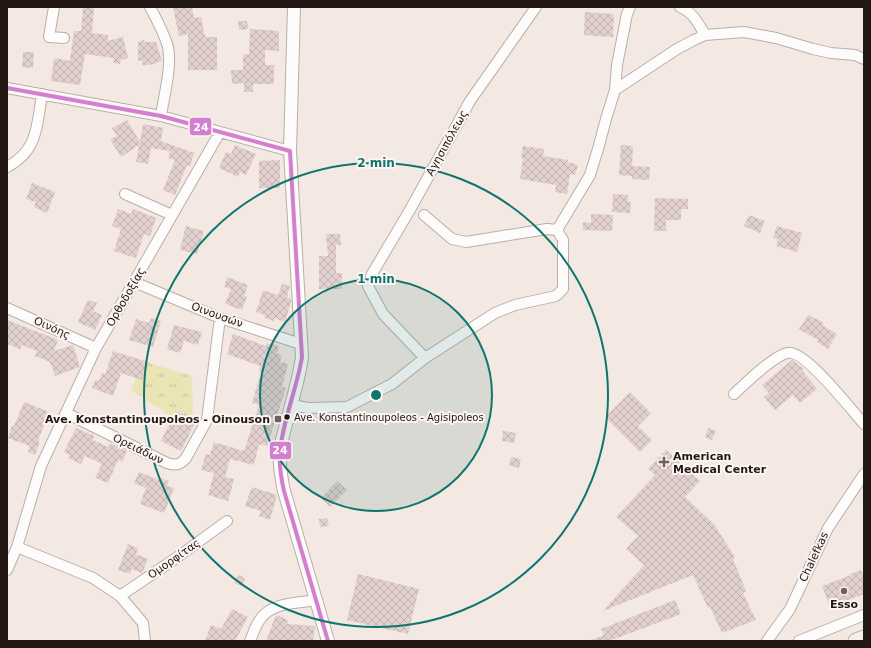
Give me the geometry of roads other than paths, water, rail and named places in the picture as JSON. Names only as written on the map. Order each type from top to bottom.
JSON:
[{"type":"main road","points":[[856,641],[864,638]]},
{"type":"street","points":[[54,7],[48,37],[64,38]]},
{"type":"street","points":[[150,7],[161,27],[168,48],[169,67],[161,116]]},
{"type":"street","points":[[294,7],[290,151],[302,357],[299,376],[281,446],[280,470],[284,491],[328,641]]},
{"type":"street","name":"Αγησιπόλεως","points":[[425,358],[383,314],[368,286],[372,274],[411,208],[470,101],[536,7]]},
{"type":"street","points":[[557,230],[590,175],[615,90],[617,65],[627,14],[630,7]]},
{"type":"street","points":[[680,7],[696,18],[705,35]]},
{"type":"street","points":[[615,90],[678,49],[705,35],[744,32],[776,38],[831,53],[855,55],[864,59]]},
{"type":"street","points":[[7,88],[161,116],[290,151]]},
{"type":"street","points":[[7,167],[24,156],[31,146],[36,135],[42,94]]},
{"type":"street","name":"Ορθοδοξίας","points":[[7,570],[18,547],[41,466],[96,348],[220,132]]},
{"type":"street","points":[[125,194],[172,215]]},
{"type":"street","points":[[424,215],[452,239],[466,242],[547,229],[557,230]]},
{"type":"street","points":[[292,405],[308,408],[347,408],[392,384],[425,358],[495,313],[515,305],[556,296],[563,289],[563,240],[557,230]]},
{"type":"street","name":"Οινουσών","points":[[134,282],[220,318],[301,344]]},
{"type":"street","name":"Οινόης","points":[[7,308],[96,348]]},
{"type":"street","name":"Ορειάδων","points":[[66,413],[167,463],[174,465],[182,463],[207,420],[220,318]]},
{"type":"street","points":[[734,394],[773,360],[788,352],[804,359],[814,368],[864,424]]},
{"type":"street","name":"Chalefkas","points":[[767,641],[790,609],[828,528],[864,474]]},
{"type":"street","name":"Ομορφίτας","points":[[120,596],[180,556],[227,521]]},
{"type":"street","points":[[18,547],[93,578],[120,596],[143,623],[145,641]]},
{"type":"street","points":[[250,641],[259,620],[266,612],[278,606],[317,600]]},
{"type":"street","points":[[799,641],[864,615]]},
{"type":"place","name":"Ave. Konstantinoupoleos - Agisipoleos","points":[[287,417]]},
{"type":"place","name":"Ave. Konstantinoupoleos - Oinouson","points":[[278,419]]},
{"type":"place","name":"American Medical Center","points":[[664,462]]},
{"type":"place","name":"Esso","points":[[844,591]]}]
